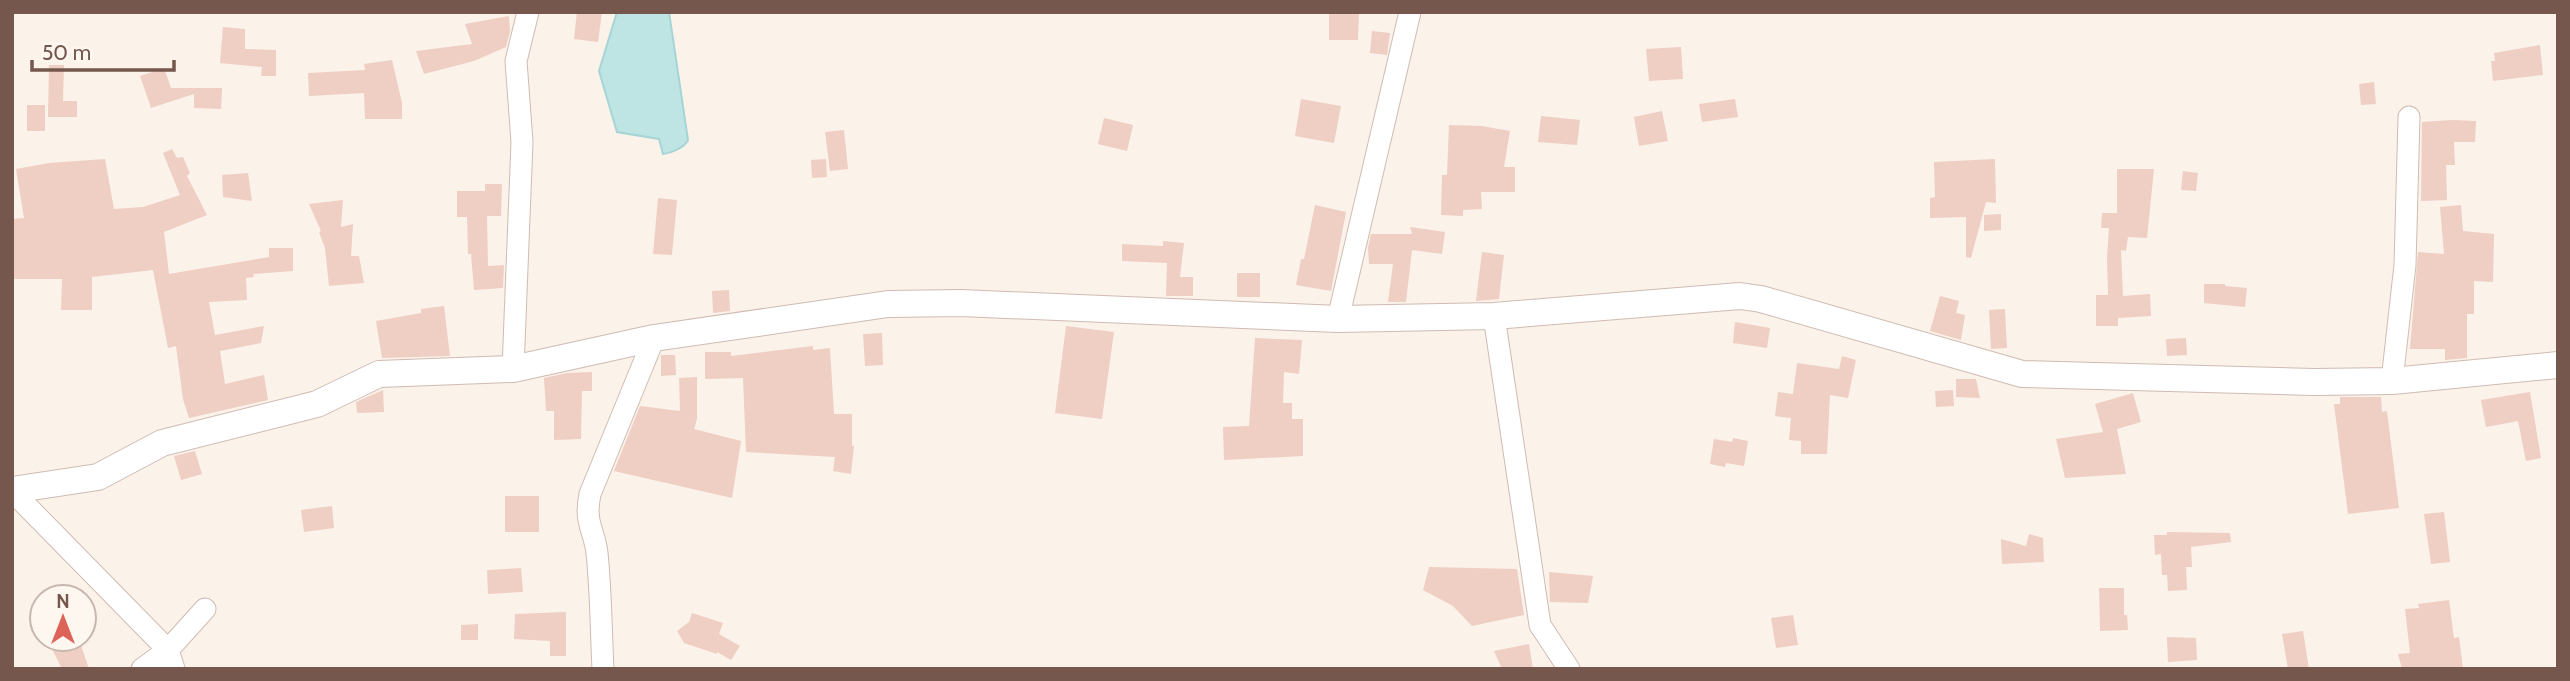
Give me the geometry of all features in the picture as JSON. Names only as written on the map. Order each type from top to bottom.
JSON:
[{"type":"street","points":[[513,369],[522,142],[516,61],[528,12]]},
{"type":"street","points":[[1338,319],[1410,12]]},
{"type":"street","points":[[2392,381],[2405,265],[2409,117]]},
{"type":"street","points":[[12,490],[87,480],[162,443],[317,404],[379,374],[513,369],[654,338],[888,304],[961,303],[1338,319],[1494,316],[1741,296],[1761,299],[2022,374],[2314,382],[2392,381],[2558,365]]},
{"type":"street","points":[[1494,316],[1541,625],[1569,669]]},
{"type":"street","points":[[603,669],[597,550],[588,524],[587,508],[590,494],[654,338]]},
{"type":"street","points":[[12,490],[171,659]]},
{"type":"street","points":[[142,669],[171,659],[205,609]]},
{"type":"water","points":[[617,12],[669,12],[688,140],[673,151],[663,154],[659,139],[617,132],[599,71]]},
{"type":"building","points":[[577,12],[602,12],[598,42],[574,39]]},
{"type":"building","points":[[1329,12],[1359,12],[1358,40],[1329,40]]},
{"type":"building","points":[[509,16],[510,31],[506,47],[474,61],[424,74],[416,51],[472,44],[465,24]]},
{"type":"building","points":[[223,27],[245,29],[245,49],[276,50],[276,76],[261,76],[262,67],[220,63]]},
{"type":"building","points":[[1372,31],[1390,33],[1387,55],[1370,53]]},
{"type":"building","points":[[2540,45],[2543,75],[2493,81],[2491,61],[2495,61],[2494,53]]},
{"type":"building","points":[[1681,47],[1683,79],[1649,81],[1646,49]]},
{"type":"building","points":[[392,60],[402,103],[402,119],[365,119],[364,93],[309,96],[308,73],[365,70],[364,64]]},
{"type":"building","points":[[49,65],[64,65],[63,101],[77,101],[77,117],[48,117]]},
{"type":"building","points":[[164,68],[171,88],[222,88],[221,109],[194,108],[194,94],[151,108],[140,76]]},
{"type":"building","points":[[2374,82],[2376,104],[2361,105],[2359,84]]},
{"type":"building","points":[[1301,99],[1341,106],[1334,143],[1295,136]]},
{"type":"building","points":[[1735,99],[1738,117],[1702,122],[1699,104]]},
{"type":"building","points":[[27,105],[45,105],[45,131],[27,131]]},
{"type":"building","points":[[1662,111],[1668,141],[1639,146],[1634,117]]},
{"type":"building","points":[[1541,116],[1580,120],[1577,145],[1538,142]]},
{"type":"building","points":[[1104,118],[1133,125],[1127,151],[1098,144]]},
{"type":"building","points":[[2476,121],[2475,142],[2454,142],[2455,165],[2446,165],[2447,200],[2421,201],[2422,122]]},
{"type":"building","points":[[1449,125],[1482,126],[1510,131],[1504,167],[1515,167],[1515,192],[1481,192],[1482,209],[1463,210],[1463,216],[1441,215],[1442,175],[1447,175]]},
{"type":"building","points":[[844,130],[848,169],[830,171],[825,132]]},
{"type":"building","points":[[172,149],[177,158],[183,157],[190,173],[187,176],[207,215],[164,232],[169,274],[269,257],[269,248],[293,248],[293,271],[253,274],[254,277],[246,278],[247,300],[209,302],[215,335],[264,326],[261,343],[220,351],[225,384],[264,375],[268,400],[189,418],[183,399],[176,346],[168,348],[153,270],[92,277],[92,310],[61,310],[62,279],[12,279],[12,219],[24,218],[16,169],[49,163],[105,159],[114,209],[143,207],[180,195],[163,153]]},
{"type":"building","points":[[826,159],[827,177],[812,178],[811,160]]},
{"type":"building","points":[[1995,159],[1996,203],[1986,202],[1971,258],[1966,257],[1966,217],[1930,218],[1930,198],[1935,197],[1934,162]]},
{"type":"building","points":[[2117,169],[2154,169],[2147,238],[2128,237],[2126,251],[2121,250],[2123,296],[2150,294],[2151,316],[2118,318],[2118,326],[2096,326],[2096,295],[2108,295],[2109,228],[2101,228],[2102,213],[2117,213]]},
{"type":"building","points":[[2183,171],[2198,173],[2196,191],[2181,190]]},
{"type":"building","points":[[248,173],[252,201],[223,197],[222,175]]},
{"type":"building","points":[[485,184],[502,184],[501,216],[487,216],[488,266],[504,265],[503,288],[474,290],[471,254],[468,254],[467,217],[457,217],[457,191],[485,191]]},
{"type":"building","points":[[658,198],[677,200],[672,255],[653,254]]},
{"type":"building","points":[[343,200],[341,227],[353,224],[351,256],[359,256],[364,283],[329,286],[325,248],[319,232],[321,231],[309,204]]},
{"type":"building","points":[[1315,205],[1346,212],[1331,291],[1296,285]]},
{"type":"building","points":[[2461,205],[2463,231],[2494,234],[2493,282],[2474,281],[2474,314],[2467,314],[2467,358],[2445,360],[2445,349],[2410,349],[2418,252],[2444,254],[2440,207]]},
{"type":"building","points":[[2001,214],[2001,230],[1984,231],[1984,215]]},
{"type":"building","points":[[1410,227],[1445,232],[1442,254],[1412,250],[1406,302],[1388,302],[1393,264],[1369,264],[1371,234],[1412,234]]},
{"type":"building","points":[[1163,241],[1184,243],[1180,277],[1193,277],[1193,296],[1166,296],[1167,263],[1122,261],[1122,244],[1163,246]]},
{"type":"building","points":[[1482,252],[1504,255],[1499,299],[1476,301]]},
{"type":"building","points":[[1237,273],[1260,273],[1260,297],[1237,297]]},
{"type":"building","points":[[2204,284],[2247,288],[2245,307],[2204,303]]},
{"type":"building","points":[[729,290],[730,311],[713,313],[712,291]]},
{"type":"building","points":[[1940,296],[1959,301],[1956,313],[1965,315],[1961,340],[1930,331]]},
{"type":"building","points":[[444,306],[450,356],[382,358],[376,321]]},
{"type":"building","points":[[2005,309],[2007,348],[1991,349],[1989,310]]},
{"type":"building","points":[[1735,322],[1770,328],[1767,348],[1733,343]]},
{"type":"building","points":[[1066,326],[1114,332],[1102,419],[1055,413]]},
{"type":"building","points":[[882,333],[883,365],[865,366],[863,334]]},
{"type":"building","points":[[1255,338],[1302,340],[1299,374],[1284,372],[1283,403],[1292,403],[1292,419],[1303,419],[1303,456],[1224,460],[1223,427],[1249,426]]},
{"type":"building","points":[[2186,338],[2187,355],[2167,356],[2166,339]]},
{"type":"building","points":[[813,346],[813,350],[830,348],[834,414],[852,414],[854,446],[851,474],[833,471],[835,457],[746,452],[743,378],[705,379],[705,352],[731,352],[731,356]]},
{"type":"building","points":[[661,355],[675,355],[676,375],[661,376]]},
{"type":"building","points":[[1842,356],[1856,360],[1848,398],[1830,395],[1827,454],[1801,454],[1801,441],[1789,440],[1791,418],[1775,416],[1778,392],[1793,394],[1797,363],[1839,369]]},
{"type":"building","points":[[592,372],[592,391],[582,391],[581,439],[554,440],[554,411],[546,411],[544,378],[567,373]]},
{"type":"building","points":[[697,377],[697,419],[694,429],[741,441],[732,498],[614,471],[640,406],[680,411],[679,378]]},
{"type":"building","points":[[1956,379],[1976,379],[1980,398],[1956,397]]},
{"type":"building","points":[[383,390],[384,412],[357,413],[356,402]]},
{"type":"building","points":[[1953,390],[1954,406],[1936,407],[1935,391]]},
{"type":"building","points":[[2530,392],[2541,458],[2526,461],[2518,421],[2486,427],[2481,400]]},
{"type":"building","points":[[2133,393],[2141,422],[2117,429],[2126,474],[2065,478],[2056,439],[2103,432],[2095,404]]},
{"type":"building","points":[[2340,397],[2381,397],[2382,412],[2387,411],[2399,508],[2348,514],[2334,404],[2340,404]]},
{"type":"building","points":[[1733,438],[1748,441],[1744,466],[1726,463],[1725,467],[1710,464],[1714,439],[1732,442]]},
{"type":"building","points":[[195,451],[202,474],[181,480],[174,456]]},
{"type":"building","points":[[505,496],[539,496],[539,532],[505,532]]},
{"type":"building","points":[[332,506],[334,528],[304,532],[301,510]]},
{"type":"building","points":[[2444,512],[2450,562],[2431,564],[2424,514]]},
{"type":"building","points":[[2167,532],[2230,533],[2231,542],[2191,547],[2192,567],[2186,567],[2187,590],[2168,591],[2167,575],[2162,575],[2161,554],[2155,555],[2154,535],[2167,535]]},
{"type":"building","points":[[2029,534],[2043,538],[2044,562],[2002,564],[2001,539],[2026,546]]},
{"type":"building","points":[[1429,567],[1517,569],[1524,615],[1472,626],[1453,606],[1423,590]]},
{"type":"building","points":[[521,568],[523,592],[488,594],[487,570]]},
{"type":"building","points":[[1549,572],[1593,576],[1588,603],[1550,602]]},
{"type":"building","points":[[2099,588],[2124,588],[2124,615],[2127,615],[2128,630],[2100,631]]},
{"type":"building","points":[[2449,600],[2454,638],[2459,637],[2463,669],[2402,669],[2398,654],[2410,653],[2405,609],[2419,608],[2418,604]]},
{"type":"building","points":[[566,612],[566,656],[550,656],[550,641],[514,639],[515,614]]},
{"type":"building","points":[[692,613],[723,623],[719,634],[740,646],[731,660],[717,652],[684,643],[677,631],[689,622]]},
{"type":"building","points":[[1793,615],[1798,645],[1776,648],[1771,618]]},
{"type":"building","points":[[478,624],[478,640],[461,640],[461,625]]},
{"type":"building","points":[[2303,631],[2309,669],[2288,669],[2282,634]]},
{"type":"building","points":[[2167,637],[2196,638],[2197,660],[2168,662]]},
{"type":"building","points":[[1529,644],[1533,669],[1502,669],[1494,651]]},
{"type":"building","points":[[54,653],[84,653],[89,669],[62,669]]}]
